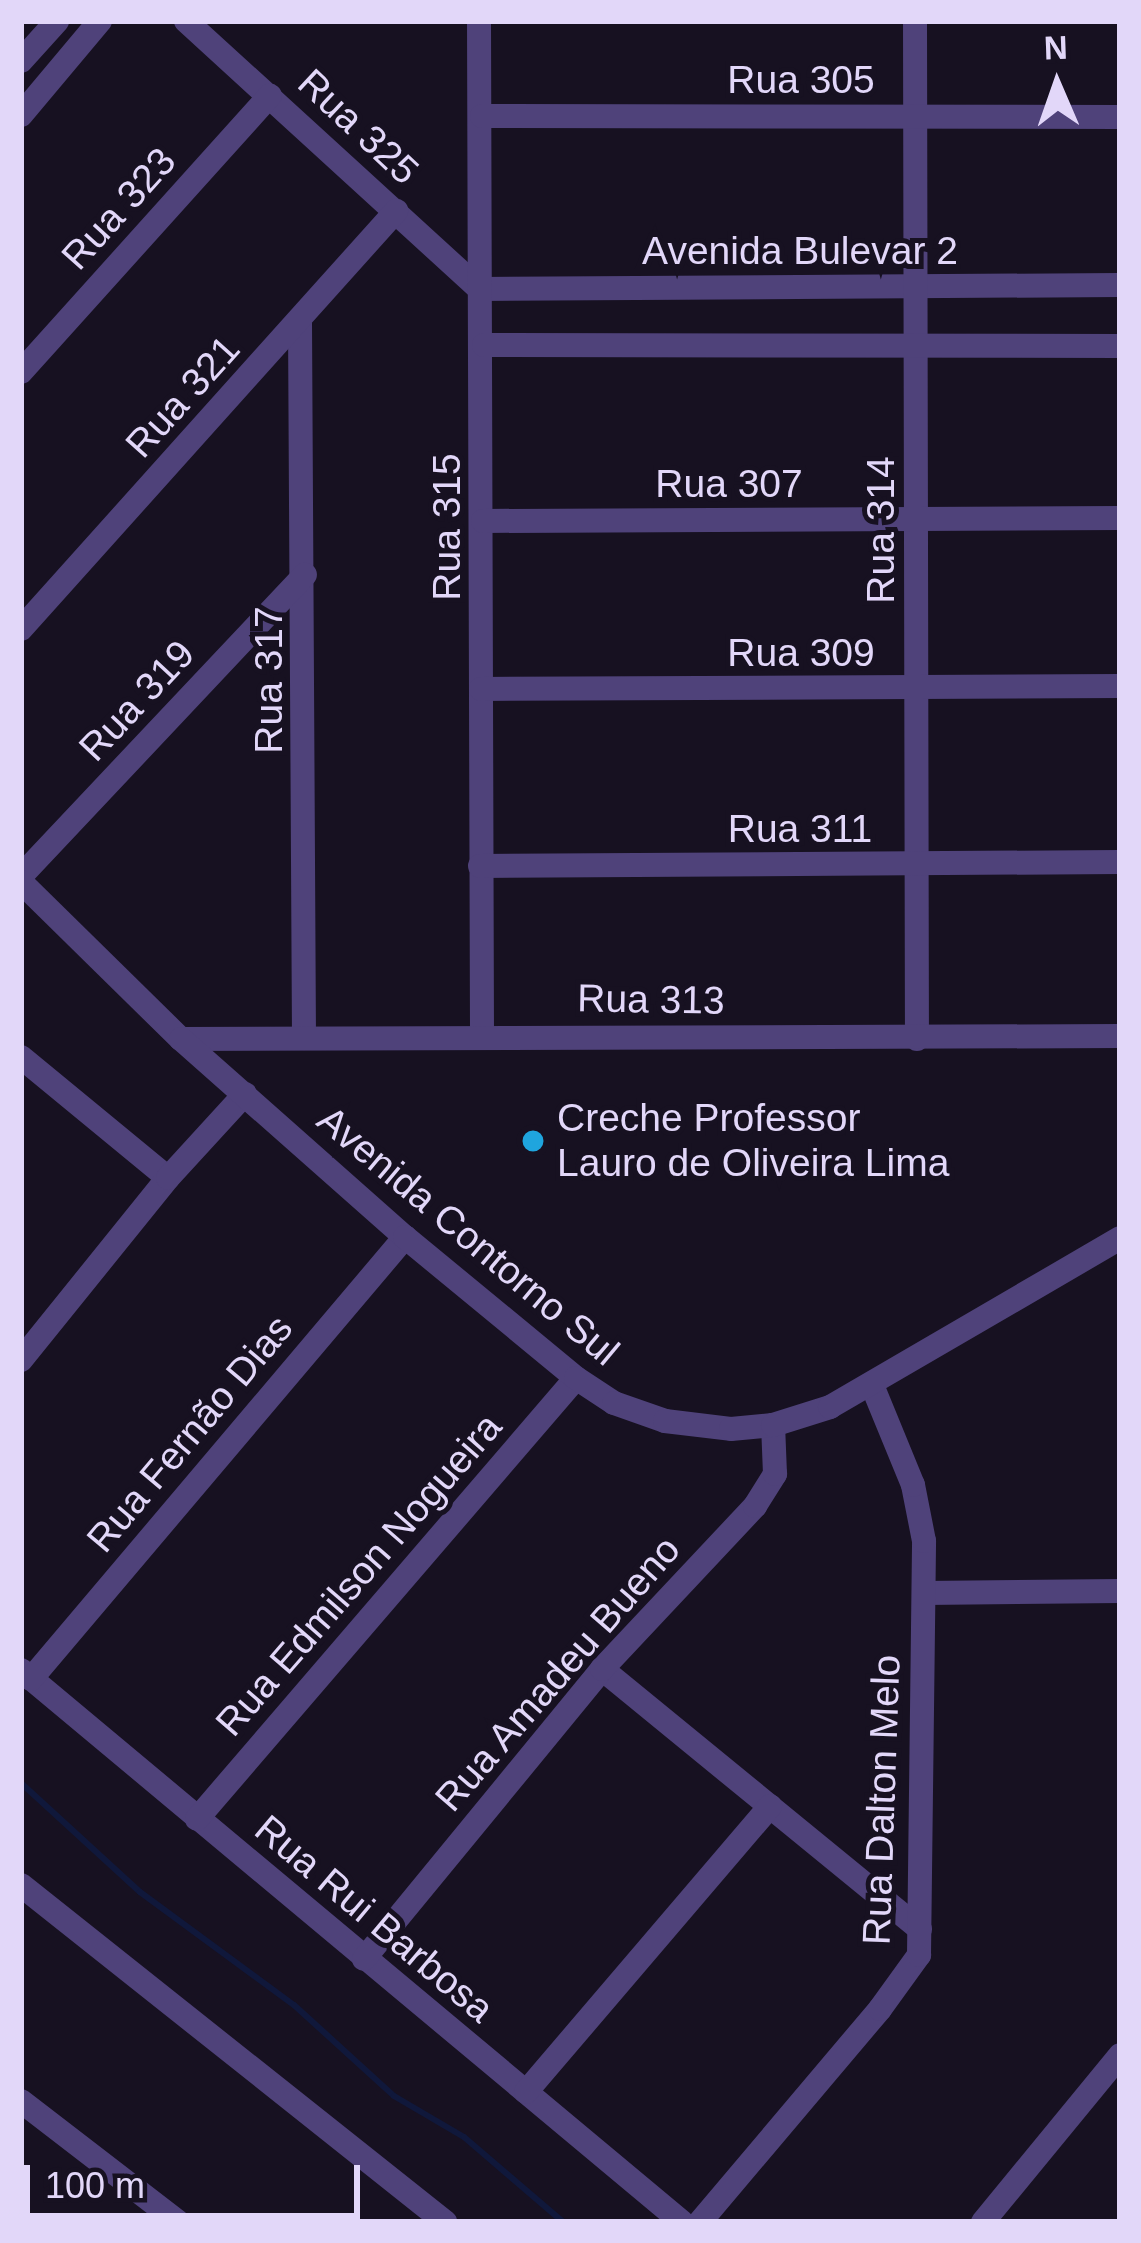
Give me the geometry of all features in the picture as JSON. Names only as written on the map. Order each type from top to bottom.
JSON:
[{"type":"street","points":[[21,61],[57,21]]},
{"type":"street","points":[[21,115],[100,21]]},
{"type":"street","name":"Rua 325","points":[[186,21],[480,289]]},
{"type":"street","name":"Rua 315","points":[[479,21],[484,345],[482,1034]]},
{"type":"street","name":"Rua 314","points":[[915,21],[917,1039]]},
{"type":"street","name":"Rua 323","points":[[21,372],[271,94]]},
{"type":"street","name":"Rua 305","points":[[482,116],[1120,117]]},
{"type":"street","name":"Rua 321","points":[[21,629],[396,211]]},
{"type":"street","name":"Avenida Bulevar 2","points":[[480,289],[1120,285]]},
{"type":"street","name":"Rua 317","points":[[300,323],[304,1036]]},
{"type":"street","points":[[484,345],[1120,346]]},
{"type":"street","name":"Rua 307","points":[[483,521],[1120,518]]},
{"type":"street","name":"Rua 319","points":[[21,879],[305,575]]},
{"type":"street","name":"Rua 309","points":[[482,689],[1120,686]]},
{"type":"street","name":"Rua 311","points":[[480,866],[1120,862]]},
{"type":"street","name":"Avenida Contorno Sul","points":[[21,879],[181,1039],[405,1237],[576,1378],[614,1403],[665,1421],[710,1428],[773,1425],[830,1407],[1120,1238]]},
{"type":"street","name":"Rua 313","points":[[181,1039],[482,1034],[917,1039],[1120,1036]]},
{"type":"street","points":[[21,1057],[168,1178]]},
{"type":"street","points":[[21,1360],[168,1178],[245,1094]]},
{"type":"street","name":"Rua Fernão Dias","points":[[26,1675],[405,1237]]},
{"type":"street","name":"Rua Edmilson Nogueira","points":[[197,1820],[576,1378]]},
{"type":"street","name":"Rua Dalton Melo","points":[[700,2222],[920,1955],[924,1593],[920,1508],[872,1385]]},
{"type":"street","name":"Rua Amadeu Bueno","points":[[364,1958],[602,1669],[765,1492],[775,1474],[773,1425]]},
{"type":"street","points":[[924,1593],[1120,1591]]},
{"type":"street","points":[[602,1669],[920,1929]]},
{"type":"street","name":"Rua Rui Barbosa","points":[[26,1675],[682,2222]]},
{"type":"street","points":[[526,2092],[770,1806]]},
{"type":"street","points":[[21,1885],[445,2222]]},
{"type":"street","points":[[983,2222],[1120,2055]]},
{"type":"street","points":[[21,2101],[178,2222]]},
{"type":"waterway","points":[[21,1783],[140,1892],[294,2005],[394,2096],[464,2137],[563,2222]]},
{"type":"place","name":"Creche Professor Lauro de Oliveira Lima","points":[[533,1141]]}]
